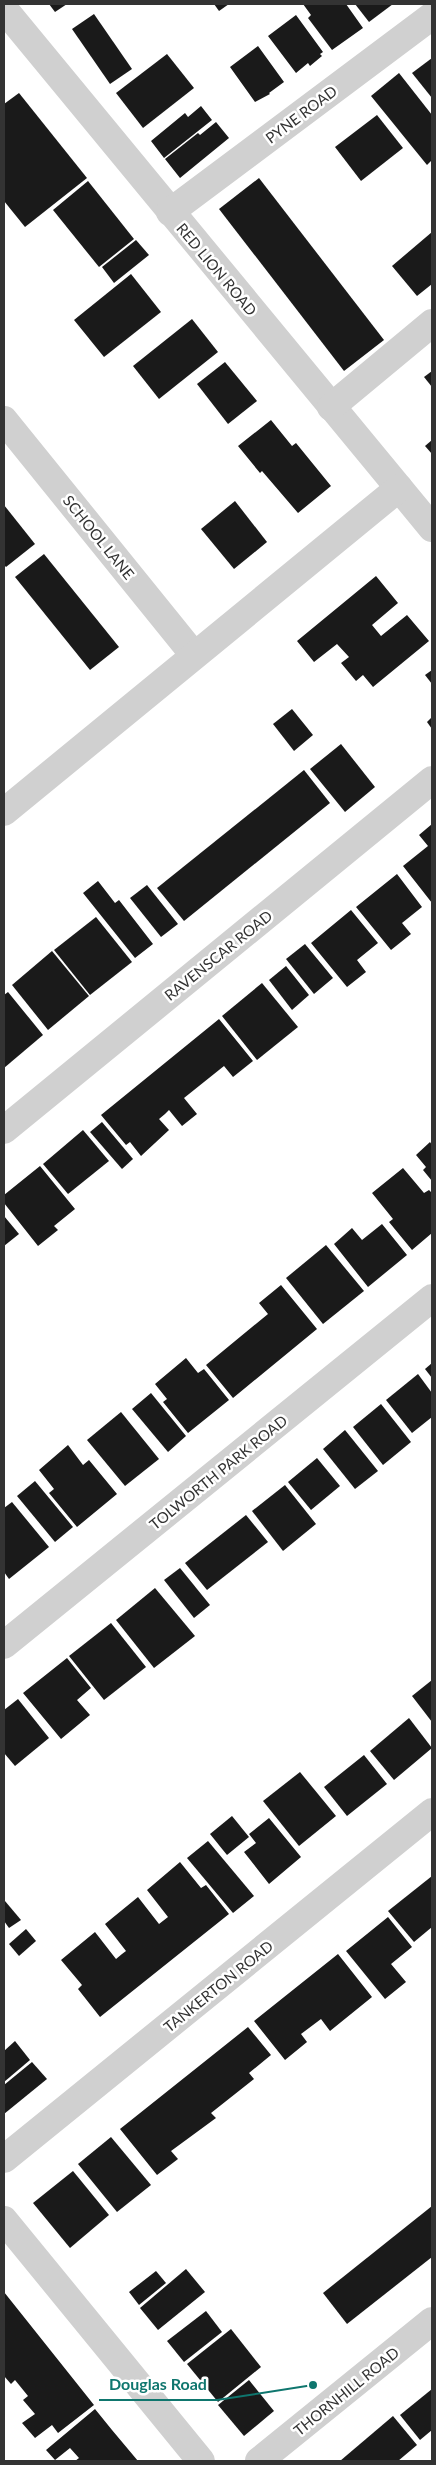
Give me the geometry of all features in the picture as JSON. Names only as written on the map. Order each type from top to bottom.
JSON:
[{"type":"street","points":[[429,4],[432,8]]},
{"type":"street","name":"RED LION ROAD","points":[[4,10],[432,528]]},
{"type":"street","name":"PYNE ROAD","points":[[170,212],[432,16]]},
{"type":"street","points":[[331,407],[432,323]]},
{"type":"street","name":"SCHOOL LANE","points":[[4,420],[194,655]]},
{"type":"street","points":[[4,812],[399,488]]},
{"type":"street","name":"RAVENSCAR ROAD","points":[[4,1130],[432,780]]},
{"type":"street","name":"TOLWORTH PARK ROAD","points":[[4,1645],[432,1298]]},
{"type":"street","name":"TANKERTON ROAD","points":[[4,2159],[432,1812]]},
{"type":"street","points":[[4,2220],[201,2461]]},
{"type":"street","name":"THORNHILL ROAD","points":[[259,2461],[432,2321]]},
{"type":"building","points":[[49,4],[67,4],[55,12]]},
{"type":"building","points":[[214,4],[229,4],[219,11]]},
{"type":"building","points":[[303,4],[346,4],[363,28],[332,50],[308,18],[311,15]]},
{"type":"building","points":[[355,4],[393,4],[369,22]]},
{"type":"building","points":[[94,14],[132,69],[110,84],[72,29]]},
{"type":"building","points":[[296,15],[323,52],[320,54],[322,56],[310,66],[308,63],[296,73],[268,36]]},
{"type":"building","points":[[258,46],[284,82],[270,94],[255,102],[230,67]]},
{"type":"building","points":[[167,54],[194,88],[143,128],[116,93]]},
{"type":"building","points":[[432,58],[432,98],[412,73]]},
{"type":"building","points":[[399,73],[432,115],[432,160],[427,165],[371,96]]},
{"type":"building","points":[[19,93],[87,178],[25,227],[4,201],[4,104]]},
{"type":"building","points":[[201,106],[212,120],[164,158],[151,141],[185,113],[188,117]]},
{"type":"building","points":[[377,115],[403,148],[361,181],[335,147]]},
{"type":"building","points":[[216,122],[229,138],[180,178],[165,159],[198,133],[200,135]]},
{"type":"building","points":[[259,178],[384,340],[344,371],[219,209]]},
{"type":"building","points":[[88,181],[134,239],[99,267],[53,210]]},
{"type":"building","points":[[432,232],[432,284],[417,296],[392,266]]},
{"type":"building","points":[[136,240],[149,255],[114,283],[102,267]]},
{"type":"building","points":[[131,274],[161,312],[104,357],[74,320]]},
{"type":"building","points":[[192,319],[218,352],[159,399],[133,366]]},
{"type":"building","points":[[225,362],[257,401],[228,424],[197,384]]},
{"type":"building","points":[[432,371],[432,387],[424,377]]},
{"type":"building","points":[[271,420],[292,446],[296,443],[331,486],[298,513],[262,471],[260,473],[238,446]]},
{"type":"building","points":[[432,440],[432,454],[425,446]]},
{"type":"building","points":[[235,501],[267,542],[234,569],[201,529]]},
{"type":"building","points":[[4,505],[35,544],[6,567],[4,565]]},
{"type":"building","points":[[44,554],[119,647],[90,670],[15,577]]},
{"type":"building","points":[[376,576],[398,603],[372,625],[381,636],[407,615],[429,641],[373,687],[363,675],[356,681],[341,663],[349,657],[337,644],[314,662],[297,641]]},
{"type":"building","points":[[432,670],[432,684],[425,675]]},
{"type":"building","points":[[292,709],[313,735],[294,751],[273,724]]},
{"type":"building","points":[[432,717],[432,729],[427,722]]},
{"type":"building","points":[[341,744],[375,787],[345,812],[310,769]]},
{"type":"building","points":[[304,770],[330,803],[184,921],[157,888]]},
{"type":"building","points":[[432,824],[432,903],[403,866],[428,846],[419,835]]},
{"type":"building","points":[[397,874],[422,907],[402,923],[411,934],[391,950],[356,907]]},
{"type":"building","points":[[98,881],[115,903],[119,900],[153,944],[135,958],[83,893]]},
{"type":"building","points":[[147,885],[178,924],[161,937],[130,898]]},
{"type":"building","points":[[351,910],[378,943],[357,960],[366,972],[347,987],[311,943]]},
{"type":"building","points":[[96,917],[132,962],[90,995],[54,950]]},
{"type":"building","points":[[305,944],[333,978],[314,994],[286,959]]},
{"type":"building","points":[[52,951],[89,996],[48,1030],[12,985]]},
{"type":"building","points":[[286,966],[309,995],[292,1010],[269,980]]},
{"type":"building","points":[[262,983],[298,1027],[257,1060],[222,1016]]},
{"type":"building","points":[[8,992],[43,1035],[4,1068],[4,995]]},
{"type":"building","points":[[219,1019],[253,1061],[233,1077],[224,1066],[184,1098],[197,1114],[182,1126],[169,1110],[159,1119],[169,1130],[141,1156],[130,1142],[126,1145],[101,1115]]},
{"type":"building","points":[[102,1122],[133,1159],[122,1169],[90,1132]]},
{"type":"building","points":[[83,1130],[109,1161],[68,1194],[43,1164]]},
{"type":"building","points":[[430,1142],[432,1145],[432,1181],[423,1170],[426,1167],[416,1155]]},
{"type":"building","points":[[40,1166],[75,1209],[54,1226],[58,1230],[38,1246],[4,1203],[4,1195]]},
{"type":"building","points":[[403,1168],[424,1193],[429,1190],[432,1193],[432,1233],[412,1250],[389,1222],[393,1219],[372,1193]]},
{"type":"building","points":[[4,1216],[19,1234],[4,1246]]},
{"type":"building","points":[[382,1224],[407,1255],[368,1287],[334,1244],[352,1228],[362,1240]]},
{"type":"building","points":[[326,1245],[364,1291],[323,1324],[286,1278]]},
{"type":"building","points":[[281,1285],[317,1329],[233,1398],[206,1365],[268,1314],[259,1303]]},
{"type":"building","points":[[186,1358],[198,1373],[204,1369],[229,1400],[188,1433],[163,1402],[167,1399],[155,1384]]},
{"type":"building","points":[[432,1363],[432,1378],[425,1369]]},
{"type":"building","points":[[418,1374],[432,1393],[432,1417],[412,1433],[386,1400]]},
{"type":"building","points":[[151,1393],[186,1436],[168,1452],[132,1409]]},
{"type":"building","points":[[381,1404],[411,1442],[383,1465],[353,1427]]},
{"type":"building","points":[[121,1412],[159,1459],[125,1486],[87,1440]]},
{"type":"building","points":[[345,1430],[378,1471],[355,1489],[323,1449]]},
{"type":"building","points":[[68,1445],[83,1465],[89,1460],[117,1494],[77,1527],[49,1493],[54,1489],[39,1470]]},
{"type":"building","points":[[317,1458],[340,1486],[311,1510],[288,1482]]},
{"type":"building","points":[[35,1481],[73,1527],[55,1542],[17,1496]]},
{"type":"building","points":[[285,1485],[316,1524],[283,1551],[252,1511]]},
{"type":"building","points":[[12,1502],[49,1547],[9,1579],[4,1572],[4,1508]]},
{"type":"building","points":[[246,1515],[268,1542],[207,1590],[185,1563]]},
{"type":"building","points":[[180,1568],[210,1605],[194,1618],[164,1580]]},
{"type":"building","points":[[155,1588],[195,1636],[154,1668],[116,1620]]},
{"type":"building","points":[[111,1623],[146,1667],[104,1700],[69,1656]]},
{"type":"building","points":[[67,1658],[91,1688],[77,1700],[90,1715],[61,1739],[23,1693]]},
{"type":"building","points":[[432,1680],[432,1722],[412,1696]]},
{"type":"building","points":[[18,1699],[49,1738],[15,1766],[4,1753],[4,1710]]},
{"type":"building","points":[[409,1718],[432,1748],[394,1780],[370,1751]]},
{"type":"building","points":[[364,1755],[387,1784],[347,1816],[324,1787]]},
{"type":"building","points":[[300,1772],[336,1816],[299,1846],[263,1801]]},
{"type":"building","points":[[232,1816],[249,1837],[227,1855],[210,1834]]},
{"type":"building","points":[[269,1818],[301,1857],[269,1884],[244,1852],[256,1843],[249,1834]]},
{"type":"building","points":[[208,1841],[254,1896],[233,1913],[187,1858]]},
{"type":"building","points":[[180,1862],[201,1888],[206,1885],[229,1914],[100,2017],[78,1989],[82,1985],[61,1960],[95,1932],[116,1959],[126,1951],[105,1924],[138,1897],[159,1924],[168,1917],[147,1890]]},
{"type":"building","points":[[432,1876],[432,1927],[414,1942],[388,1911]]},
{"type":"building","points":[[5,1901],[21,1920],[9,1928],[4,1921]]},
{"type":"building","points":[[388,1917],[412,1947],[391,1964],[406,1982],[385,1999],[346,1951]]},
{"type":"building","points":[[26,1929],[36,1941],[19,1956],[9,1944]]},
{"type":"building","points":[[338,1954],[372,1997],[330,2031],[321,2019],[301,2034],[307,2042],[285,2060],[254,2021]]},
{"type":"building","points":[[248,2027],[271,2055],[249,2073],[254,2079],[211,2113],[216,2118],[171,2151],[178,2159],[157,2175],[120,2129]]},
{"type":"building","points":[[15,2041],[30,2060],[4,2082],[4,2051]]},
{"type":"building","points":[[32,2062],[47,2079],[4,2114],[4,2085]]},
{"type":"building","points":[[111,2137],[151,2185],[117,2212],[78,2164]]},
{"type":"building","points":[[73,2171],[109,2215],[70,2248],[33,2203]]},
{"type":"building","points":[[432,2206],[432,2257],[347,2324],[323,2293]]},
{"type":"building","points":[[186,2269],[205,2292],[158,2330],[140,2308]]},
{"type":"building","points":[[156,2271],[166,2283],[139,2305],[129,2292]]},
{"type":"building","points":[[4,2292],[94,2405],[58,2433],[52,2425],[35,2438],[22,2423],[35,2414],[23,2400],[28,2396],[15,2380],[11,2384],[4,2376]]},
{"type":"building","points":[[206,2311],[222,2332],[184,2362],[167,2341]]},
{"type":"building","points":[[231,2329],[261,2367],[218,2402],[187,2364]]},
{"type":"building","points":[[249,2380],[274,2411],[244,2436],[218,2405]]},
{"type":"building","points":[[432,2389],[432,2430],[420,2440],[400,2415]]},
{"type":"building","points":[[95,2409],[138,2461],[75,2461],[79,2458],[70,2448],[55,2460],[46,2450]]},
{"type":"building","points":[[393,2416],[417,2445],[398,2461],[340,2461]]},
{"type":"place","name":"Douglas Road","points":[[313,2385]]}]
